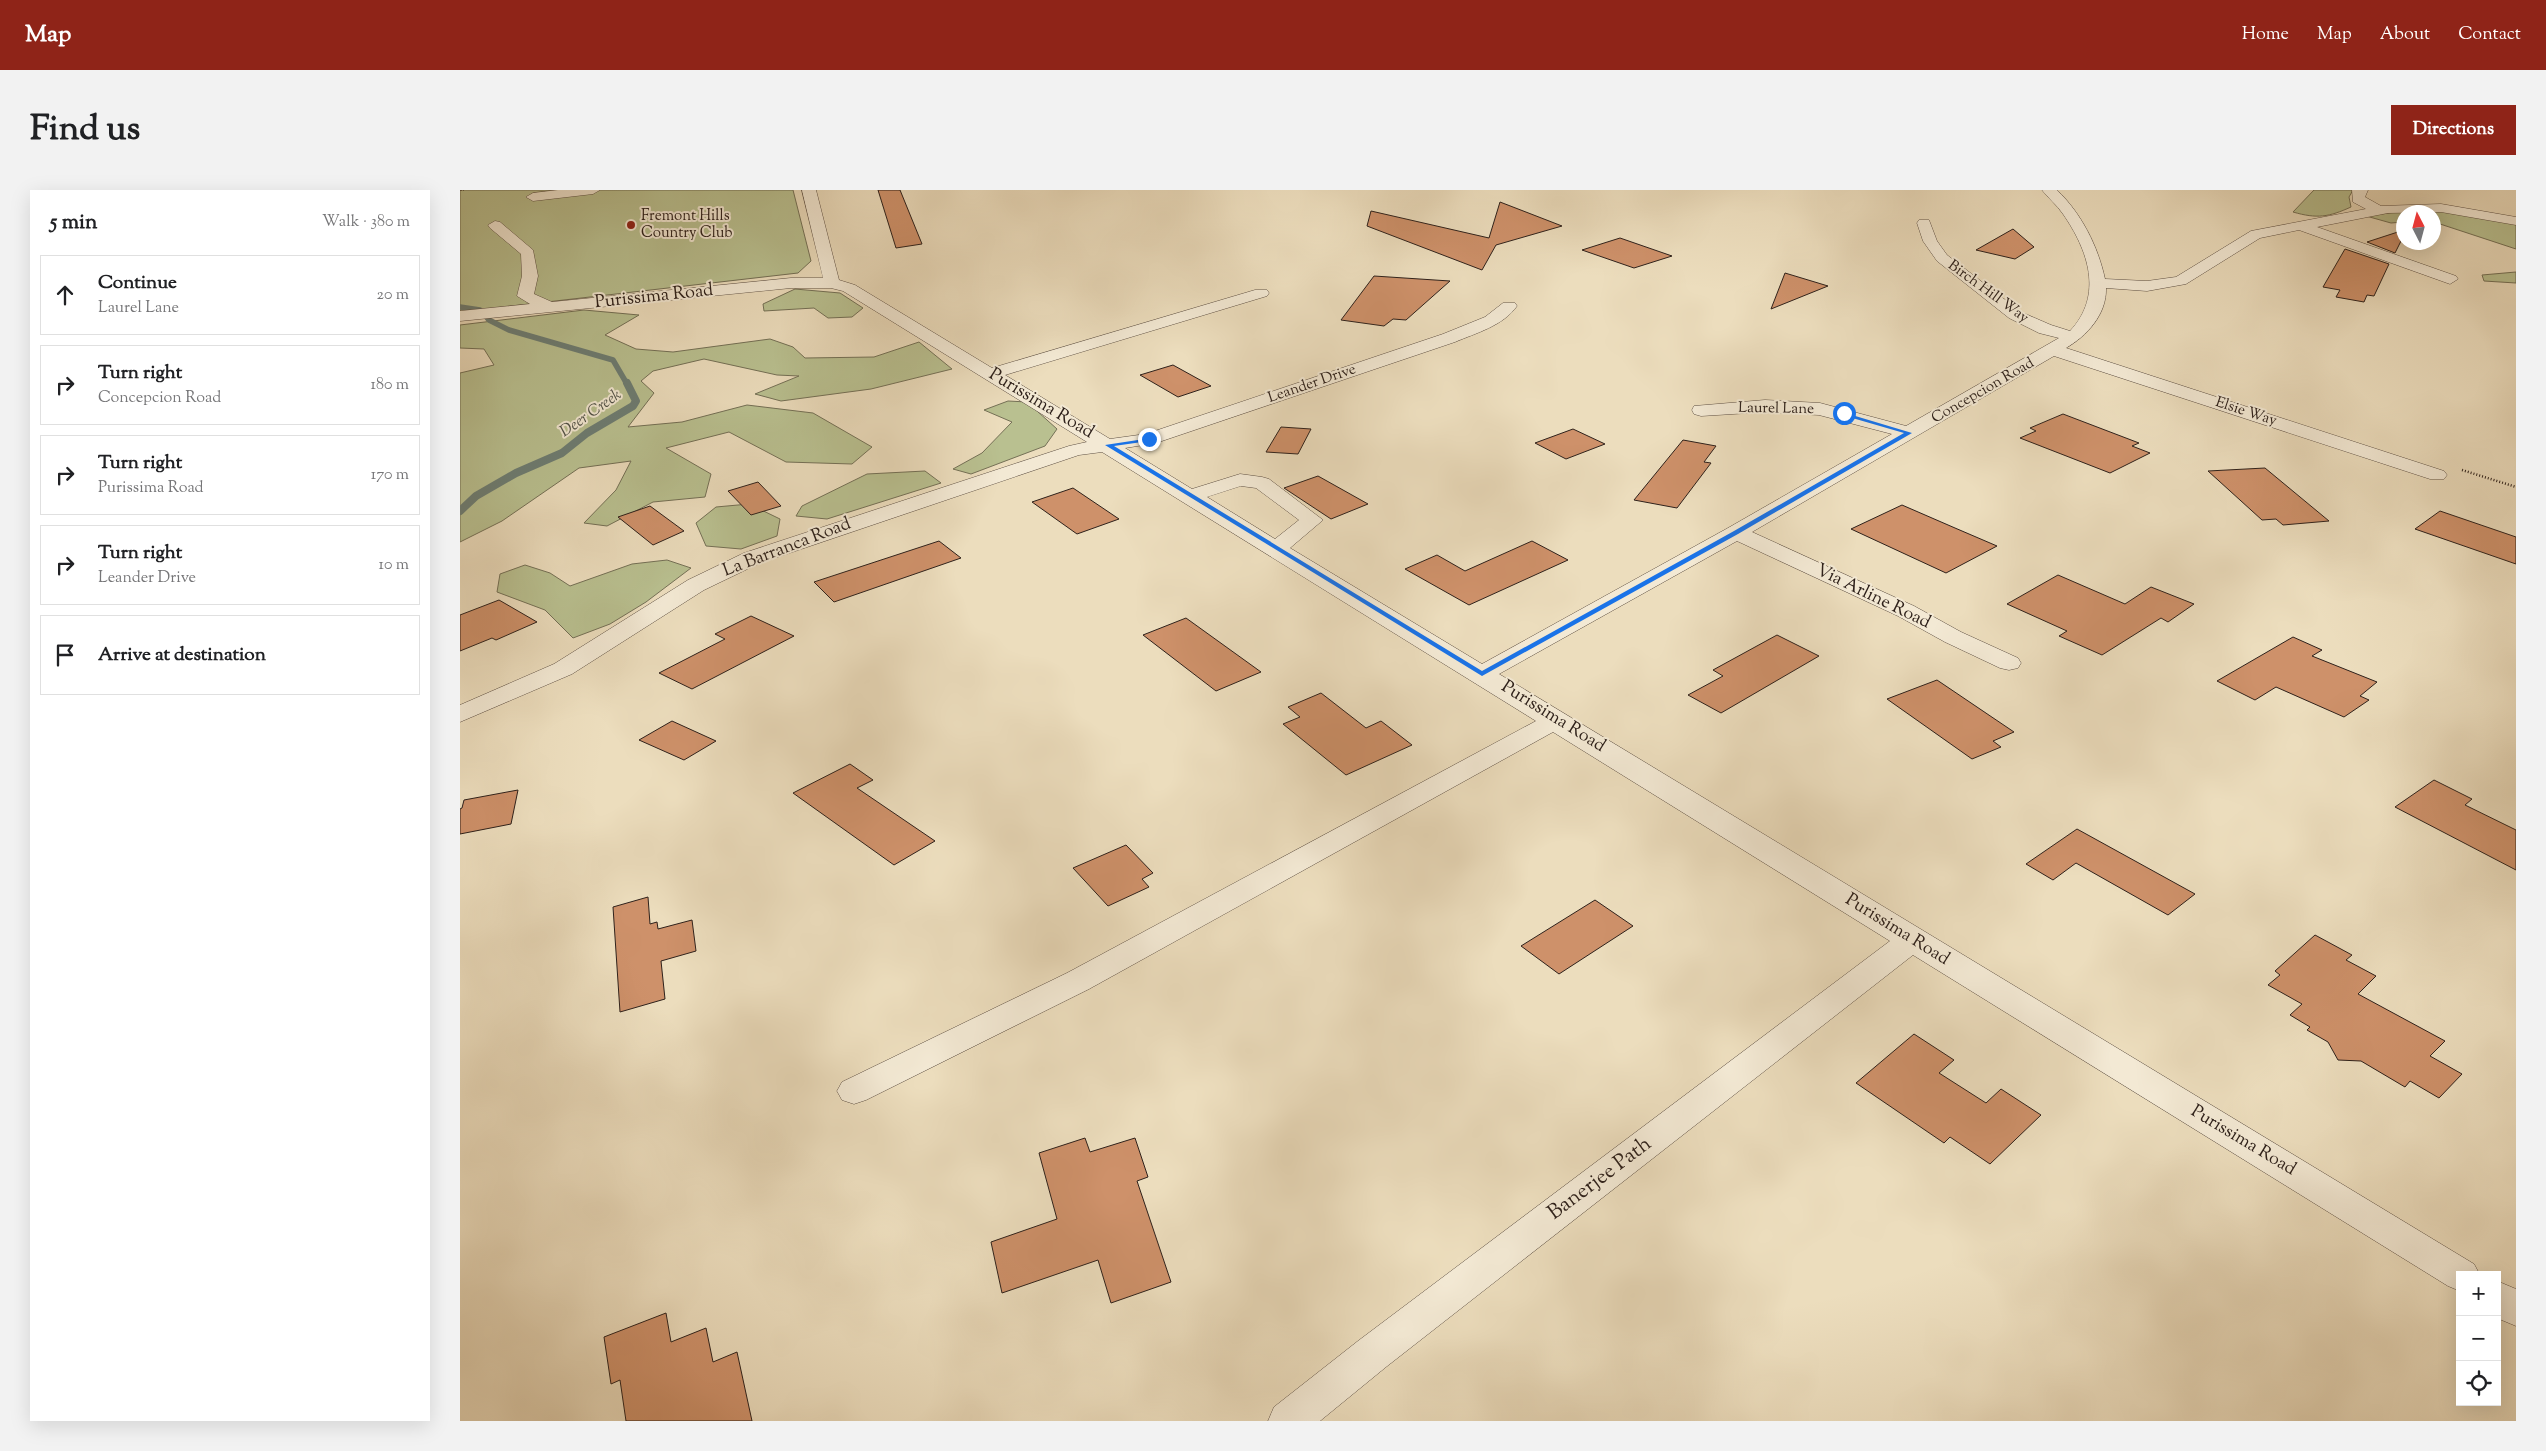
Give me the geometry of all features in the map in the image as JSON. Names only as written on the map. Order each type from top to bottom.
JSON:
[{"type":"street","points":[[533,196],[593,190]]},
{"type":"street","points":[[809,190],[832,283]]},
{"type":"street","name":"Concepcion Road","points":[[1482,674],[1736,533],[2054,350],[2073,337],[2092,317],[2098,296],[2099,283],[2097,272],[2077,224],[2066,205],[2049,190]]},
{"type":"street","points":[[2362,190],[2358,191],[2358,199],[2380,211]]},
{"type":"street","points":[[2099,283],[2147,286],[2180,281],[2256,234],[2403,207],[2441,208],[2516,220]]},
{"type":"street","name":"Birch Hill Way","points":[[1924,223],[1930,241],[1942,258],[2015,315],[2045,329],[2073,337]]},
{"type":"street","points":[[495,225],[528,253],[530,276],[525,296],[550,307]]},
{"type":"street","points":[[2301,226],[2450,279]]},
{"type":"street","name":"Purissima Road","points":[[460,316],[791,283],[832,283],[849,288],[2456,1272]]},
{"type":"street","points":[[992,374],[1261,293]]},
{"type":"street","name":"Leander Drive","points":[[1108,445],[1149,439],[1449,338],[1491,321],[1509,306]]},
{"type":"street","name":"Elsie Way","points":[[2054,350],[2437,475]]},
{"type":"street","name":"Laurel Lane","points":[[1701,410],[1792,406],[1820,409],[1909,433]]},
{"type":"street","name":"La Barranca Road","points":[[460,714],[563,669],[696,585],[752,558],[1076,450],[1108,445]]},
{"type":"street","points":[[1190,496],[1240,480],[1262,483],[1312,520],[1276,548]]},
{"type":"street","name":"Via Arline Road","points":[[1736,533],[1906,611],[1953,637],[2009,663]]},
{"type":"street","points":[[854,1091],[1078,981],[1556,720]]},
{"type":"street","name":"Banerjee Path","points":[[1289,1421],[1372,1354],[1913,939]]},
{"type":"street","points":[[2501,1300],[2516,1309]]},
{"type":"green space","name":"Fremont Hills Country Club","points":[[460,190],[793,190],[811,261],[798,273],[460,312]]},
{"type":"green space","points":[[2314,190],[2353,190],[2349,197],[2351,207],[2323,216],[2309,216],[2293,212]]},
{"type":"green space","points":[[2441,211],[2516,224],[2516,249],[2441,224]]},
{"type":"green space","points":[[2396,212],[2396,223],[2391,223],[2366,216]]},
{"type":"green space","points":[[2516,272],[2516,283],[2484,281],[2482,275]]},
{"type":"green space","points":[[795,289],[840,293],[863,308],[852,317],[828,318],[814,308],[764,311],[763,304]]},
{"type":"green space","points":[[584,310],[639,315],[605,335],[636,349],[673,352],[770,339],[793,347],[805,358],[874,357],[919,342],[952,369],[871,389],[781,401],[755,394],[799,376],[777,375],[704,359],[653,371],[641,381],[654,393],[628,427],[682,422],[747,405],[813,413],[872,447],[852,464],[786,462],[729,432],[666,448],[711,474],[705,497],[653,502],[607,526],[584,523],[616,490],[631,461],[579,468],[502,521],[460,542],[460,373],[494,365],[484,349],[460,348],[460,325]]},
{"type":"green space","points":[[1008,401],[1027,402],[1057,429],[1045,446],[971,474],[953,469],[982,453],[1012,422],[984,410]]},
{"type":"green space","points":[[925,471],[941,483],[827,519],[796,516],[802,506],[867,474]]},
{"type":"green space","points":[[749,504],[780,519],[777,536],[741,549],[706,546],[696,523],[716,507]]},
{"type":"green space","points":[[667,560],[691,568],[646,602],[610,624],[573,638],[545,610],[497,592],[500,574],[525,565],[550,573],[570,586],[632,564]]},
{"type":"building","points":[[878,190],[900,190],[922,244],[896,248]]},
{"type":"building","points":[[1500,202],[1562,226],[1496,245],[1482,270],[1367,226],[1371,211],[1489,238]]},
{"type":"building","points":[[2013,229],[2034,247],[2015,259],[1976,250]]},
{"type":"building","points":[[2396,233],[2396,250],[2395,253],[2367,242]]},
{"type":"building","points":[[1620,238],[1672,256],[1634,268],[1582,250]]},
{"type":"building","points":[[2345,249],[2389,264],[2374,296],[2367,295],[2364,302],[2336,297],[2340,290],[2323,287]]},
{"type":"building","points":[[1785,273],[1828,286],[1771,309]]},
{"type":"building","points":[[1374,276],[1450,281],[1406,320],[1393,319],[1384,326],[1341,320]]},
{"type":"building","points":[[1173,365],[1211,386],[1178,397],[1140,375]]},
{"type":"building","points":[[2063,414],[2139,443],[2132,446],[2150,453],[2110,473],[2020,438],[2036,431],[2030,428]]},
{"type":"building","points":[[1281,427],[1311,429],[1298,454],[1266,452]]},
{"type":"building","points":[[1573,429],[1605,444],[1566,459],[1535,443]]},
{"type":"building","points":[[1683,440],[1716,446],[1704,462],[1711,463],[1677,508],[1634,500]]},
{"type":"building","points":[[2265,468],[2329,521],[2283,525],[2276,519],[2262,520],[2208,471]]},
{"type":"building","points":[[1318,476],[1368,504],[1331,519],[1284,488]]},
{"type":"building","points":[[758,482],[781,506],[751,515],[728,491]]},
{"type":"building","points":[[1073,488],[1119,519],[1077,534],[1032,502]]},
{"type":"building","points":[[1902,505],[1997,546],[1946,573],[1851,529]]},
{"type":"building","points":[[650,506],[684,531],[653,545],[618,517]]},
{"type":"building","points":[[2440,511],[2516,537],[2516,564],[2415,529]]},
{"type":"building","points":[[939,541],[961,558],[834,602],[814,582]]},
{"type":"building","points":[[1532,541],[1568,560],[1469,605],[1405,569],[1437,555],[1465,571]]},
{"type":"building","points":[[2058,575],[2125,604],[2151,587],[2194,604],[2168,622],[2161,618],[2102,655],[2059,636],[2067,631],[2007,604]]},
{"type":"building","points":[[499,600],[537,622],[496,640],[492,638],[460,651],[460,615]]},
{"type":"building","points":[[751,616],[794,636],[692,689],[659,673],[725,639],[715,634]]},
{"type":"building","points":[[1186,618],[1261,672],[1216,691],[1143,635]]},
{"type":"building","points":[[1777,635],[1819,656],[1721,713],[1688,695],[1723,676],[1713,670]]},
{"type":"building","points":[[2293,637],[2322,650],[2312,656],[2377,682],[2360,696],[2369,700],[2344,717],[2276,687],[2255,700],[2217,681]]},
{"type":"building","points":[[1937,680],[2014,732],[1993,741],[2001,747],[1972,759],[1887,699]]},
{"type":"building","points":[[1321,693],[1366,728],[1381,721],[1412,745],[1346,775],[1283,724],[1300,717],[1288,707]]},
{"type":"building","points":[[672,721],[716,741],[684,760],[639,740]]},
{"type":"building","points":[[850,764],[873,780],[857,788],[935,841],[894,865],[793,793]]},
{"type":"building","points":[[2434,780],[2472,799],[2465,805],[2516,830],[2516,870],[2395,807]]},
{"type":"building","points":[[518,790],[511,824],[460,834],[460,809],[464,800]]},
{"type":"building","points":[[2077,829],[2195,894],[2168,915],[2076,863],[2053,880],[2026,864]]},
{"type":"building","points":[[1126,845],[1153,873],[1142,879],[1149,887],[1108,906],[1073,868]]},
{"type":"building","points":[[648,897],[650,924],[657,922],[658,929],[692,920],[696,951],[661,961],[665,999],[620,1012],[613,907]]},
{"type":"building","points":[[1595,900],[1633,926],[1559,974],[1521,946]]},
{"type":"building","points":[[2315,935],[2352,955],[2346,960],[2376,976],[2358,994],[2445,1041],[2430,1056],[2462,1074],[2439,1098],[2410,1081],[2405,1087],[2361,1061],[2338,1060],[2328,1042],[2307,1030],[2310,1027],[2290,1015],[2302,1004],[2268,985],[2280,975],[2275,971]]},
{"type":"building","points":[[1914,1034],[1954,1060],[1939,1073],[1986,1103],[2001,1089],[2041,1115],[1990,1164],[1950,1137],[1944,1143],[1856,1083]]},
{"type":"building","points":[[1085,1138],[1090,1152],[1135,1138],[1148,1177],[1137,1181],[1171,1282],[1111,1303],[1098,1260],[1002,1293],[991,1242],[1057,1219],[1039,1153]]},
{"type":"building","points":[[666,1313],[671,1342],[706,1328],[713,1362],[737,1352],[752,1421],[626,1421],[620,1380],[611,1384],[604,1337]]},
{"type":"waterway","name":"Deer Creek","points":[[460,307],[480,310],[489,320],[509,330],[613,360],[627,384]]},
{"type":"waterway","name":"Deer Creek","points":[[460,511],[476,496],[516,473],[562,453],[587,433],[633,406],[636,401],[627,383]]},
{"type":"place","name":"Fremont Hills Country Club","points":[[631,225]]},
{"type":"route","points":[[1149,439],[1108,445],[1482,674],[1736,533],[1909,433],[1844,413]]}]
